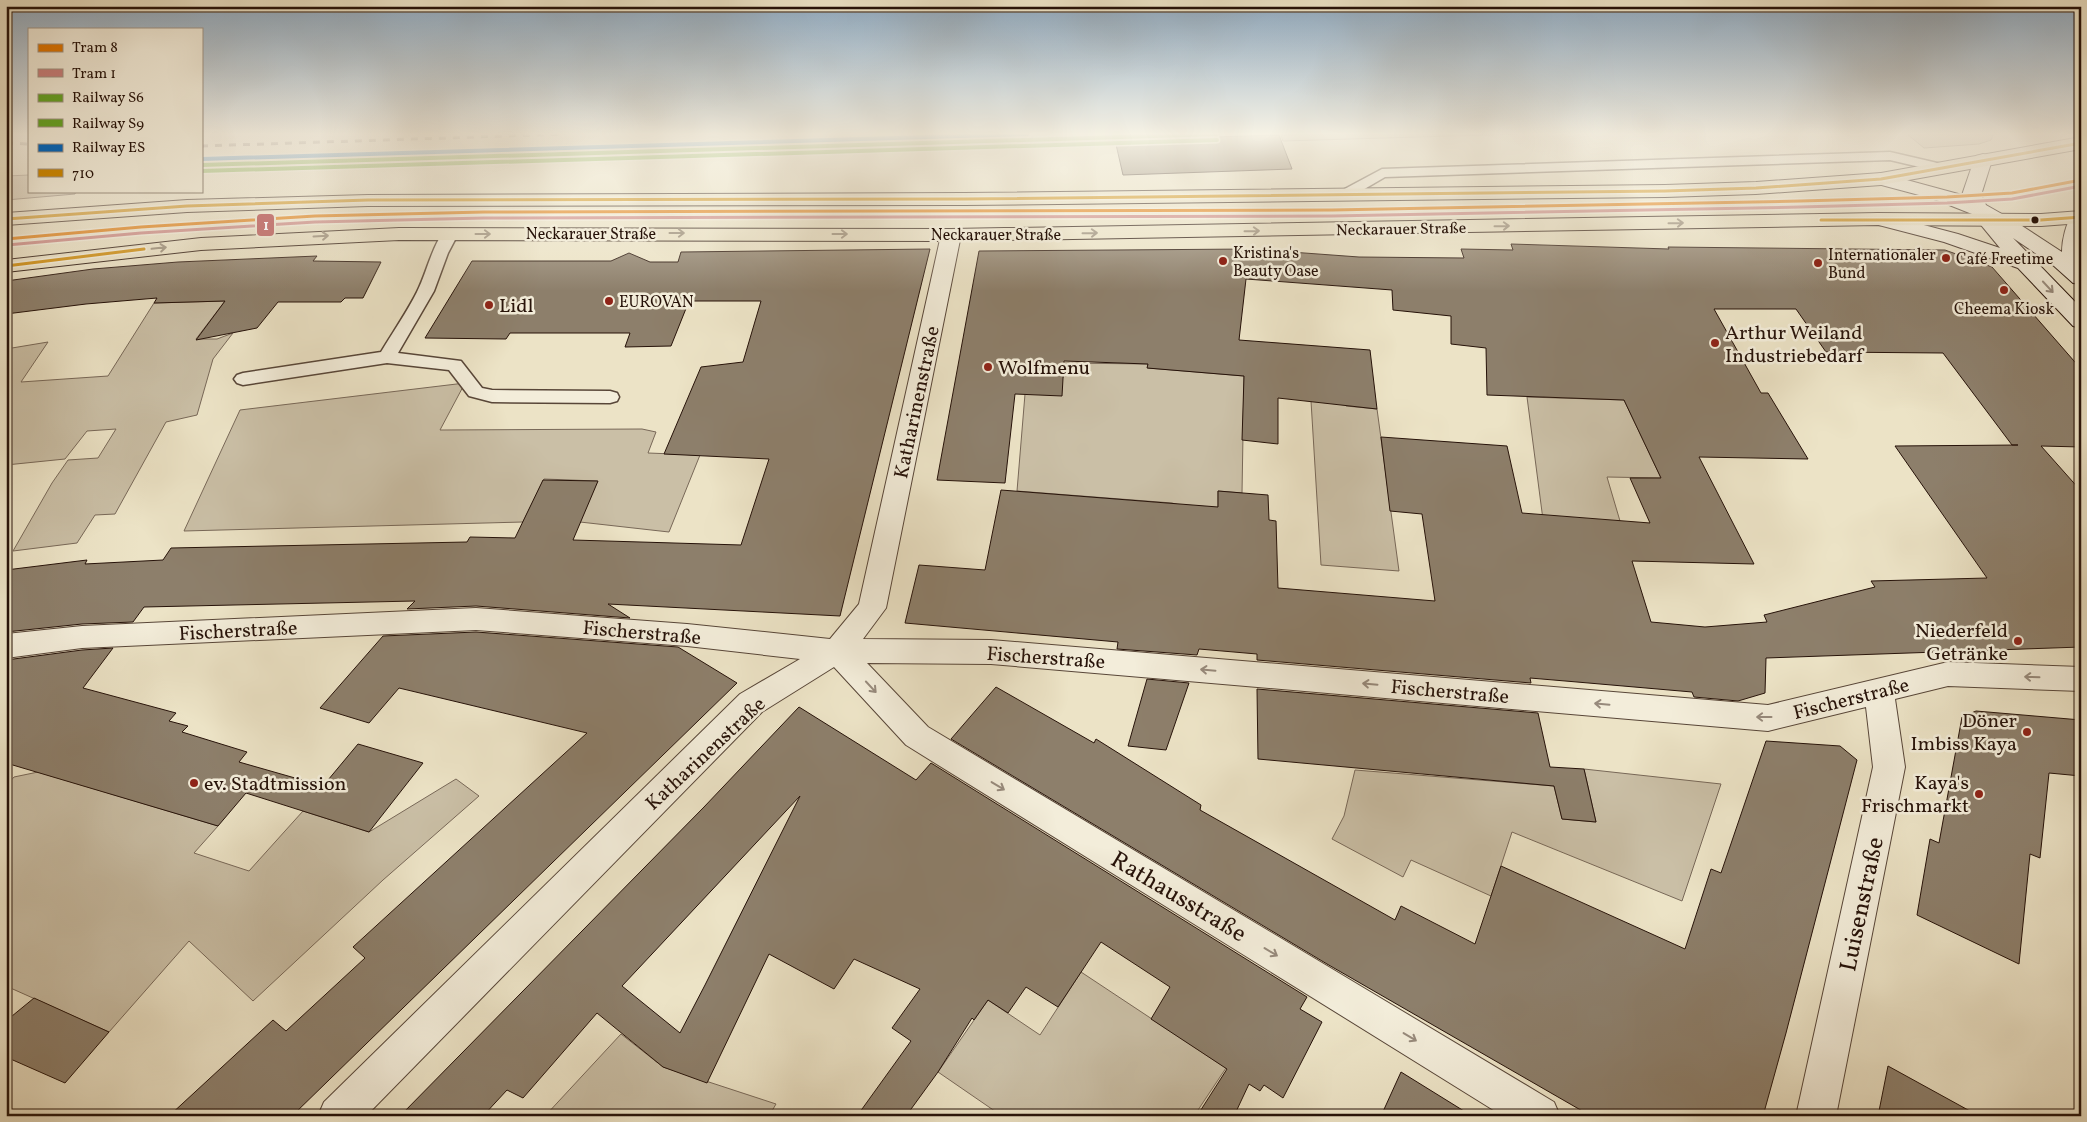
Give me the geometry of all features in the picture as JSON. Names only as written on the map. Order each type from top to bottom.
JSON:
[{"type":"main road","name":"Neckarauer Straße","points":[[12,220],[140,208],[262,201],[993,199],[1665,191],[1779,186]]},
{"type":"main road","name":"Neckarauer Straße","points":[[6,266],[146,249],[244,240],[344,236],[450,234],[951,234],[1988,216],[2080,218]]},
{"type":"street","points":[[1908,186],[1947,197],[1988,216],[2077,274]]},
{"type":"street","points":[[1974,186],[1972,196],[2025,264],[2081,322]]},
{"type":"street","points":[[2077,274],[2076,244],[2080,218]]},
{"type":"street","points":[[1878,219],[1951,238],[2025,264]]},
{"type":"street","name":"Katharinenstraße","points":[[338,1116],[751,703],[837,651],[872,608],[951,234]]},
{"type":"street","name":"Fischerstraße","points":[[6,646],[82,637],[476,619],[687,635],[837,651],[990,652],[1768,718],[1948,674],[2081,679]]},
{"type":"street","name":"Rathausstraße","points":[[837,651],[916,736],[1540,1116]]},
{"type":"street","name":"Luisenstraße","points":[[1816,1116],[1890,767],[1879,691]]},
{"type":"lane","points":[[1344,195],[1359,186]]},
{"type":"lane","points":[[387,357],[426,290],[440,253],[450,234]]},
{"type":"lane","points":[[243,379],[387,357],[455,365],[476,392],[492,396],[610,397]]},
{"type":"shaded area","points":[[6,186],[28,186],[28,192],[76,192],[75,194],[6,200]]},
{"type":"shaded area","points":[[225,301],[196,339],[217,339],[233,333],[213,359],[197,415],[166,422],[115,514],[95,515],[77,543],[13,551],[52,483],[68,460],[98,458],[116,429],[87,431],[65,459],[6,465],[6,349],[48,342],[21,382],[108,376],[154,303]]},
{"type":"shaded area","points":[[1064,363],[1148,364],[1148,368],[1244,376],[1242,493],[1218,491],[1218,516],[1172,503],[1017,491],[1025,394],[1063,378]]},
{"type":"shaded area","points":[[465,383],[440,430],[642,429],[656,432],[648,453],[700,455],[669,532],[580,522],[597,481],[544,479],[523,522],[184,531],[240,410]]},
{"type":"shaded area","points":[[1345,390],[1346,406],[1377,409],[1399,571],[1321,565],[1311,401]]},
{"type":"shaded area","points":[[1527,397],[1624,400],[1661,478],[1607,477],[1620,521],[1548,558]]},
{"type":"shaded area","points":[[1584,769],[1721,784],[1682,901],[1512,832],[1491,896],[1411,860],[1403,877],[1332,839],[1344,816],[1355,770],[1554,786],[1562,819],[1596,822]]},
{"type":"shaded area","points":[[38,772],[218,826],[194,853],[249,871],[303,811],[369,832],[456,779],[479,796],[383,880],[253,1001],[189,941],[109,1032],[6,986],[6,786],[14,777]]},
{"type":"shaded area","points":[[1081,972],[1226,1068],[1194,1116],[1002,1116],[938,1072],[988,1000],[1040,1035]]},
{"type":"shaded area","points":[[621,1034],[663,1067],[776,1104],[769,1116],[545,1116]]},
{"type":"building","points":[[1511,244],[1669,249],[1668,247],[1945,250],[1992,267],[2081,369],[2081,447],[2041,446],[2081,491],[2081,647],[1766,658],[1765,693],[1738,701],[1694,697],[1692,692],[1577,682],[1530,678],[1531,683],[1257,660],[1257,654],[1199,649],[1197,655],[1117,649],[1118,642],[905,623],[919,565],[985,570],[1001,490],[1218,507],[1218,491],[1268,495],[1269,520],[1276,521],[1278,588],[1435,601],[1422,514],[1390,511],[1381,437],[1507,446],[1522,513],[1650,523],[1630,478],[1661,478],[1624,400],[1487,395],[1486,348],[1451,344],[1451,316],[1393,310],[1392,290],[1246,279],[1239,340],[1370,350],[1377,409],[1278,398],[1278,444],[1242,440],[1244,376],[1147,368],[1148,364],[1064,361],[1062,396],[1015,394],[1005,483],[937,480],[979,251],[1250,249],[1359,257],[1464,258],[1461,249],[1513,250]],"holes":[[[1714,309],[1796,309],[1826,352],[1943,353],[2012,445],[2018,445],[1895,446],[1987,578],[1871,581],[1875,587],[1764,615],[1767,622],[1705,627],[1651,622],[1632,561],[1754,564],[1699,457],[1808,459],[1768,393],[1761,393]]]},
{"type":"building","points":[[930,249],[840,616],[608,604],[630,618],[476,606],[407,609],[415,601],[144,607],[133,622],[82,624],[6,632],[6,570],[87,560],[85,564],[163,560],[171,548],[467,542],[470,537],[515,538],[543,480],[598,481],[573,540],[741,545],[769,459],[664,454],[701,367],[743,362],[761,301],[689,301],[671,346],[625,347],[630,333],[510,333],[506,339],[425,338],[472,261],[611,261],[629,253],[650,262],[678,262],[681,252]]},
{"type":"building","points":[[317,256],[313,261],[381,262],[363,298],[345,298],[341,302],[278,302],[257,328],[196,340],[225,301],[154,303],[157,298],[86,304],[6,314],[6,281],[93,269],[178,262]]},
{"type":"building","points":[[476,632],[678,647],[737,683],[292,1116],[169,1116],[273,1020],[286,1031],[365,958],[353,947],[587,733],[399,688],[369,723],[320,708],[383,636]]},
{"type":"building","points":[[113,648],[83,688],[176,713],[169,721],[188,726],[182,732],[247,752],[239,762],[323,786],[358,744],[423,763],[369,832],[246,793],[218,826],[6,763],[6,660]]},
{"type":"building","points":[[1147,679],[1189,683],[1166,750],[1128,746]]},
{"type":"building","points":[[996,687],[1094,743],[1096,739],[1201,805],[1200,810],[1395,920],[1401,906],[1475,944],[1501,866],[1685,949],[1711,869],[1721,873],[1766,741],[1840,746],[1857,760],[1763,1116],[1591,1116],[1327,964],[951,739]]},
{"type":"building","points":[[1257,689],[1538,713],[1550,767],[1584,769],[1596,822],[1562,819],[1554,786],[1258,759]]},
{"type":"building","points":[[799,707],[916,780],[931,763],[1307,997],[1300,1009],[1322,1022],[1283,1098],[1264,1085],[1260,1091],[1249,1084],[1234,1116],[1197,1116],[1227,1069],[1151,1019],[1170,987],[1101,942],[1058,1007],[1026,987],[1008,1013],[988,1000],[974,1020],[972,1018],[938,1072],[906,1116],[857,1116],[911,1041],[892,1028],[920,989],[854,959],[834,989],[769,954],[707,1083],[663,1067],[597,1013],[523,1098],[507,1090],[483,1116],[400,1116],[704,807]],"holes":[[[800,796],[680,1033],[622,986]]]},
{"type":"building","points":[[1976,711],[2081,720],[2081,776],[2049,773],[2040,858],[2030,854],[2019,964],[1917,915],[1930,839],[1939,843],[1962,717]]},
{"type":"building","points":[[34,998],[109,1032],[65,1083],[6,1057],[6,1021]]},
{"type":"building","points":[[1888,1066],[1979,1116],[1878,1116]]},
{"type":"building","points":[[1401,1072],[1472,1116],[1381,1116]]},
{"type":"tram line","name":"8","points":[[6,239],[141,227],[315,216],[484,212],[1332,210],[1947,197],[2012,193],[2047,186]]},
{"type":"tram line","name":"1","points":[[7,245],[141,233],[315,222],[484,218],[1332,216],[1800,207],[1947,203],[2012,199],[2079,186]]},
{"type":"transit line","name":"710","points":[[6,219],[187,206],[368,200],[964,199],[1665,191],[1779,186]]},
{"type":"transit line","name":"710","points":[[1821,220],[2041,220],[2081,217]]},
{"type":"transit line","name":"710","points":[[6,266],[144,249]]},
{"type":"place","name":"Café Freetime","points":[[1946,258]]},
{"type":"place","name":"Kristina's Beauty Oase","points":[[1223,261]]},
{"type":"place","name":"Internationaler Bund","points":[[1818,263]]},
{"type":"place","name":"Cheema Kiosk","points":[[2004,290]]},
{"type":"place","name":"EUROVAN","points":[[609,301]]},
{"type":"place","name":"Lidl","points":[[489,305]]},
{"type":"place","name":"Arthur Weiland Industriebedarf","points":[[1715,343]]},
{"type":"place","name":"Wolfmenu","points":[[988,367]]},
{"type":"place","name":"Niederfeld Getränke","points":[[2018,641]]},
{"type":"place","name":"Döner Imbiss Kaya","points":[[2027,732]]},
{"type":"place","name":"ev. Stadtmission","points":[[194,783]]},
{"type":"place","name":"Kaya's Frischmarkt","points":[[1979,794]]}]
